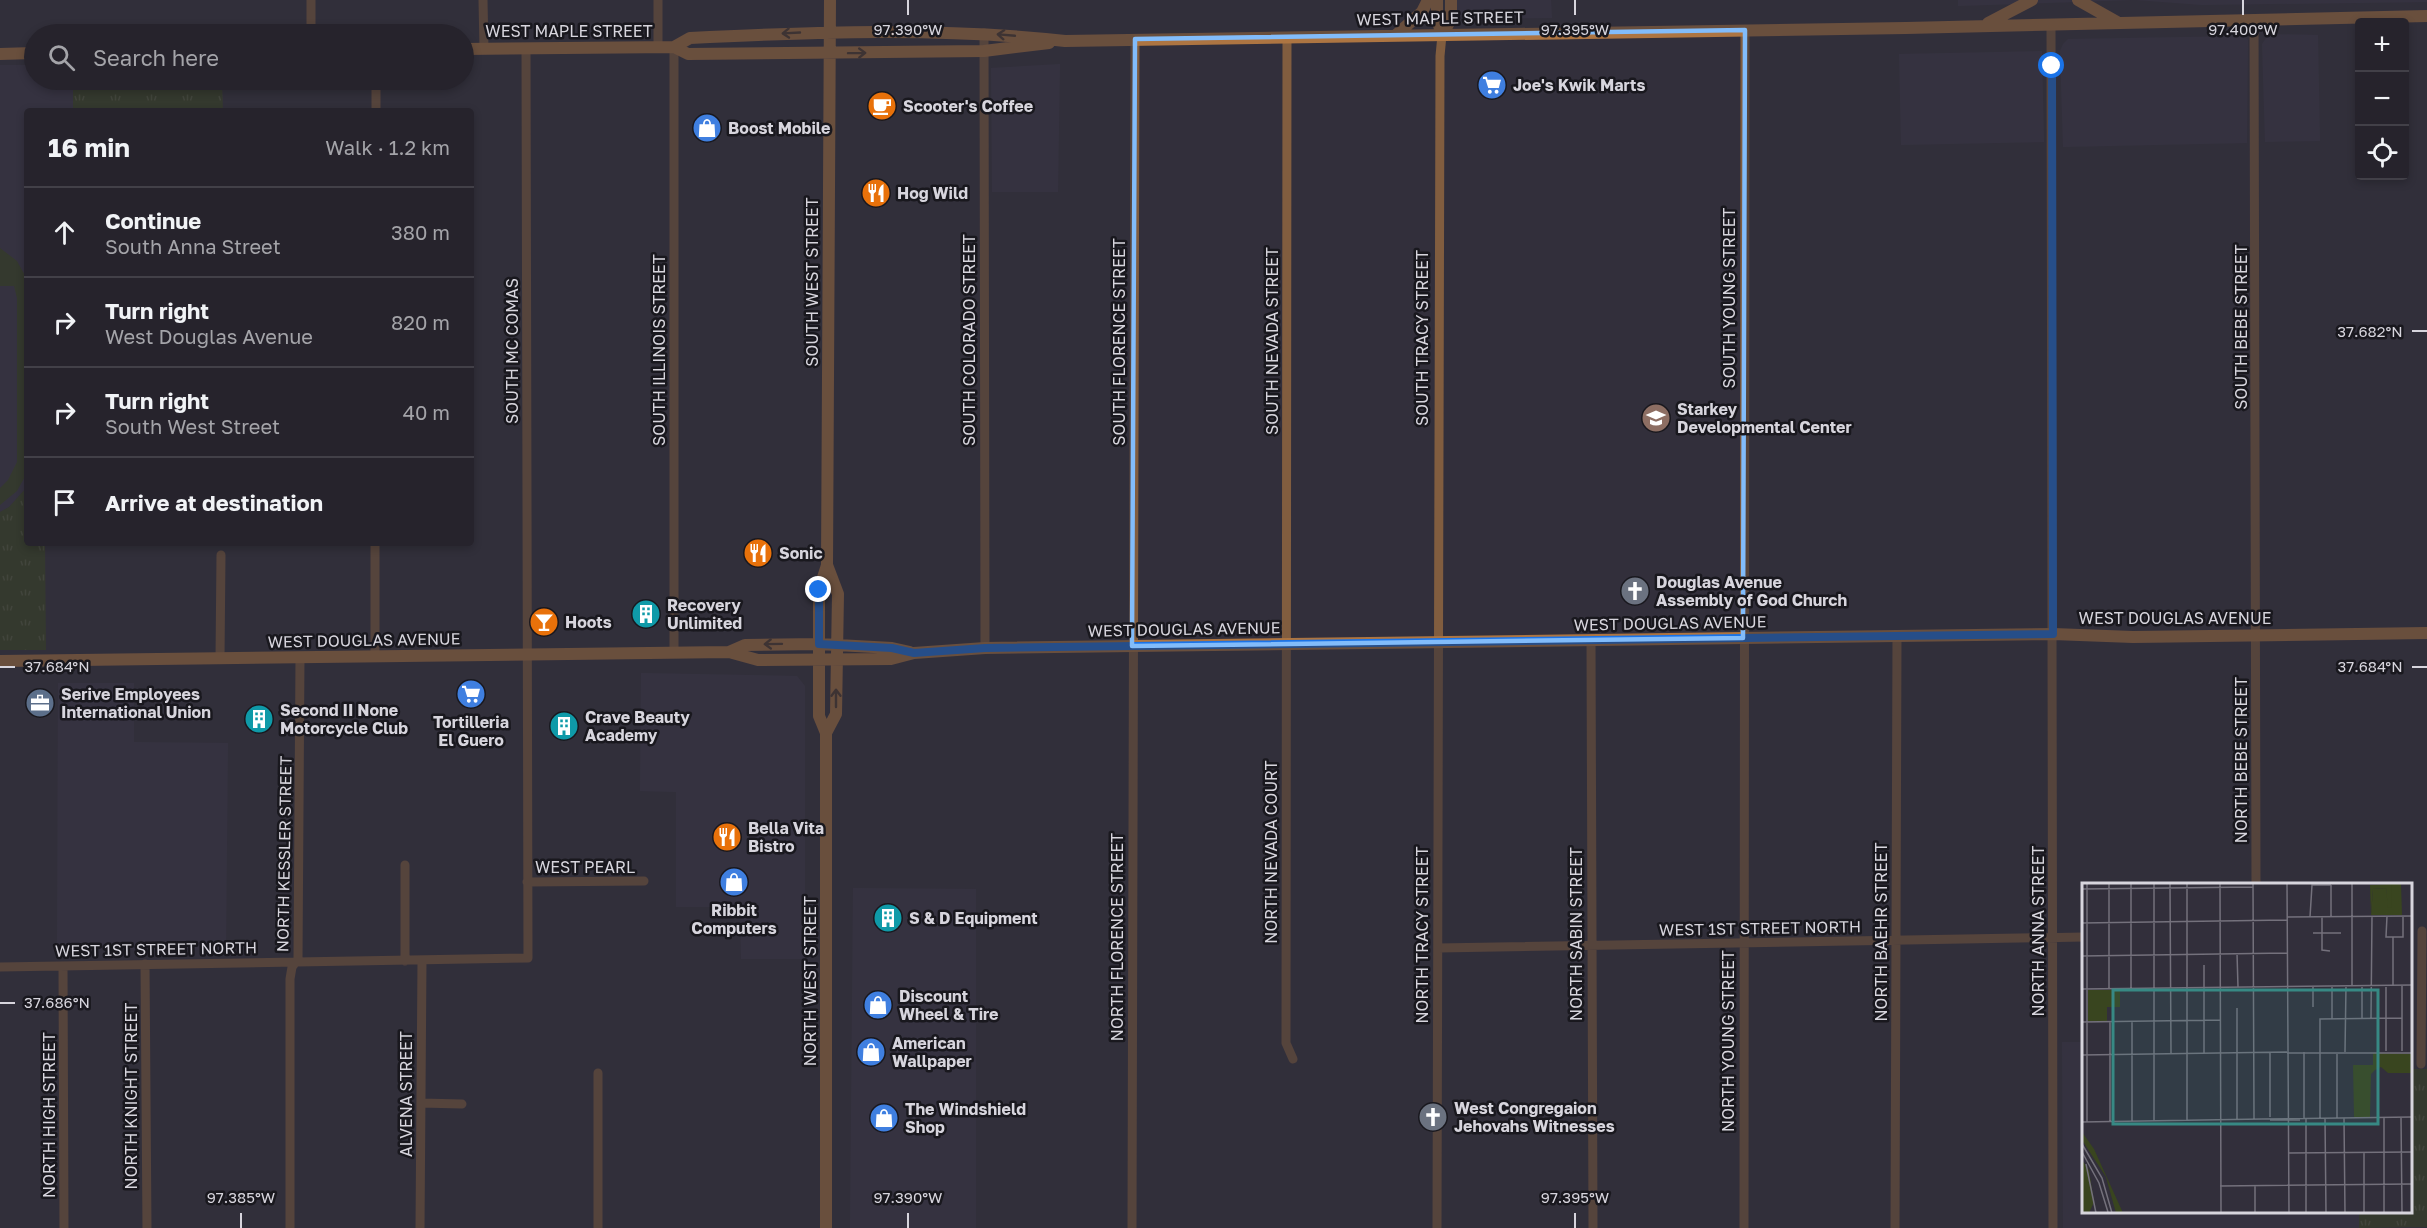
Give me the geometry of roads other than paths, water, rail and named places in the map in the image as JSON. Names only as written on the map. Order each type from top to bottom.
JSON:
[{"type":"main road","name":"SOUTH WEST STREET","points":[[819,660],[819,590],[827,565],[830,0]]},
{"type":"main road","points":[[1396,35],[1422,12],[1428,0]]},
{"type":"main road","name":"SOUTH TRACY STREET","points":[[1437,0],[1437,19],[1442,35]]},
{"type":"main road","name":"SOUTH TRACY STREET","points":[[1442,35],[1451,19],[1451,0]]},
{"type":"main road","points":[[1982,26],[2032,0]]},
{"type":"main road","points":[[2078,0],[2118,23]]},
{"type":"main road","name":"WEST MAPLE STREET","points":[[674,47],[690,38],[830,31],[984,33],[1065,40],[1982,26],[2427,16]]},
{"type":"main road","points":[[908,32],[908,52]]},
{"type":"main road","name":"WEST MAPLE STREET","points":[[474,49],[674,47],[688,54],[830,54],[984,51],[1065,40]]},
{"type":"main road","points":[[0,54],[24,53]]},
{"type":"main road","name":"SOUTH WEST STREET","points":[[827,565],[838,594],[836,659]]},
{"type":"main road","name":"WEST DOUGLAS AVENUE","points":[[0,661],[729,652],[758,660],[819,660],[891,659],[914,653],[985,648],[2053,634],[2133,637],[2427,633]]},
{"type":"main road","name":"WEST DOUGLAS AVENUE","points":[[729,652],[746,645],[819,644],[892,648],[914,653]]},
{"type":"main road","name":"NORTH WEST STREET","points":[[826,733],[836,714],[836,659]]},
{"type":"main road","name":"NORTH WEST STREET","points":[[819,660],[819,716],[826,733],[826,1228]]},
{"type":"street","points":[[311,0],[311,24]]},
{"type":"street","points":[[483,0],[484,49]]},
{"type":"street","points":[[658,0],[658,47]]},
{"type":"street","name":"SOUTH BEBE STREET","points":[[2254,19],[2256,635]]},
{"type":"street","name":"NORTH ANNA STREET","points":[[2051,24],[2053,1228]]},
{"type":"street","name":"SOUTH YOUNG STREET","points":[[1743,638],[1745,30]]},
{"type":"street","name":"SOUTH COLORADO STREET","points":[[984,33],[985,648]]},
{"type":"street","name":"SOUTH TRACY STREET","points":[[1438,642],[1442,35]]},
{"type":"street","name":"SOUTH NEVADA STREET","points":[[1287,37],[1287,645]]},
{"type":"street","name":"SOUTH FLORENCE STREET","points":[[1132,646],[1135,39]]},
{"type":"street","name":"SOUTH ILLINOIS STREET","points":[[674,47],[674,653]]},
{"type":"street","name":"SOUTH MC COMAS","points":[[526,48],[528,958]]},
{"type":"street","points":[[376,90],[376,108]]},
{"type":"street","points":[[375,546],[375,656]]},
{"type":"street","points":[[220,658],[221,555]]},
{"type":"street","name":"NORTH BEBE STREET","points":[[2256,635],[2256,883]]},
{"type":"street","name":"NORTH BAEHR STREET","points":[[1895,1228],[1897,636]]},
{"type":"street","name":"NORTH YOUNG STREET","points":[[1743,638],[1744,1228]]},
{"type":"street","name":"NORTH SABIN STREET","points":[[1591,640],[1590,945],[1593,1228]]},
{"type":"street","name":"NORTH TRACY STREET","points":[[1437,1228],[1438,642]]},
{"type":"street","name":"NORTH NEVADA COURT","points":[[1287,645],[1286,1043],[1293,1059]]},
{"type":"street","name":"NORTH FLORENCE STREET","points":[[1132,646],[1132,1228]]},
{"type":"street","name":"NORTH KESSLER STREET","points":[[290,1228],[290,979],[292,967],[298,959],[300,657]]},
{"type":"street","points":[[405,865],[405,961]]},
{"type":"street","name":"WEST PEARL","points":[[527,882],[644,881]]},
{"type":"street","points":[[2421,1064],[2425,931]]},
{"type":"street","name":"WEST 1ST STREET NORTH","points":[[1438,948],[2082,937]]},
{"type":"street","name":"WEST 1ST STREET NORTH","points":[[0,967],[528,958]]},
{"type":"street","name":"ALVENA STREET","points":[[420,1228],[422,961]]},
{"type":"street","name":"NORTH KNIGHT STREET","points":[[145,964],[147,1228]]},
{"type":"street","name":"NORTH HIGH STREET","points":[[63,966],[64,1228]]},
{"type":"street","points":[[597,1228],[598,1072]]},
{"type":"street","points":[[421,1103],[462,1104]]},
{"type":"place","name":"Joe's Kwik Marts","points":[[1492,85]]},
{"type":"place","name":"Scooter's Coffee","points":[[882,106]]},
{"type":"place","name":"Boost Mobile","points":[[707,128]]},
{"type":"place","name":"Hog Wild","points":[[876,193]]},
{"type":"place","name":"Starkey Developmental Center","points":[[1656,418]]},
{"type":"place","name":"Sonic","points":[[758,553]]},
{"type":"place","name":"Douglas Avenue Assembly of God Church","points":[[1635,591]]},
{"type":"place","name":"Recovery Unlimited","points":[[646,614]]},
{"type":"place","name":"Hoots","points":[[544,622]]},
{"type":"place","name":"Tortilleria El Guero","points":[[471,694]]},
{"type":"place","name":"Serive Employees International Union","points":[[40,703]]},
{"type":"place","name":"Second II None Motorcycle Club","points":[[259,719]]},
{"type":"place","name":"Crave Beauty Academy","points":[[564,726]]},
{"type":"place","name":"Bella Vita Bistro","points":[[727,837]]},
{"type":"place","name":"Ribbit Computers","points":[[734,882]]},
{"type":"place","name":"S & D Equipment","points":[[888,918]]},
{"type":"place","name":"Discount Wheel & Tire","points":[[878,1005]]},
{"type":"place","name":"American Wallpaper","points":[[871,1052]]},
{"type":"place","name":"West Congregaion Jehovahs Witnesses","points":[[1433,1117]]},
{"type":"place","name":"The Windshield Shop","points":[[884,1118]]}]
